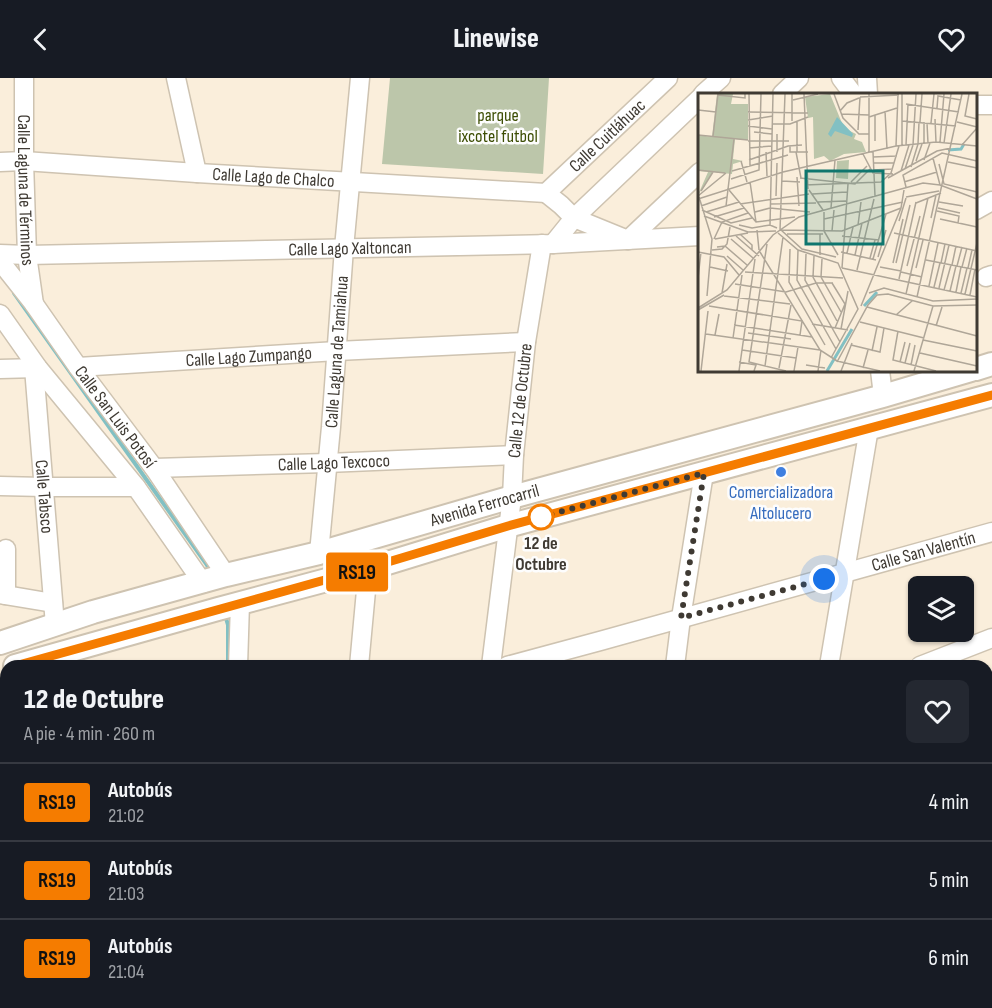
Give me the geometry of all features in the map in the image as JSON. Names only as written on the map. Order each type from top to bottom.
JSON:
[{"type":"main road","points":[[977,368],[992,364]]},
{"type":"main road","name":"Avenida Ferrocarril","points":[[0,643],[93,612],[319,553],[964,372]]},
{"type":"main road","name":"Avenida Ferrocarril","points":[[36,660],[368,568],[508,526],[992,395]]},
{"type":"street","name":"Calle Laguna de Términos","points":[[24,78],[27,255],[34,304]]},
{"type":"street","points":[[176,78],[197,173]]},
{"type":"street","name":"Calle Laguna de Tamiahua","points":[[319,553],[360,78]]},
{"type":"street","name":"Calle Cuitláhuac","points":[[546,193],[668,78]]},
{"type":"street","points":[[704,93],[720,78]]},
{"type":"street","points":[[783,93],[799,78]]},
{"type":"street","points":[[841,78],[852,93]]},
{"type":"street","points":[[867,78],[868,93]]},
{"type":"street","name":"Calle 12 de Octubre","points":[[492,660],[512,497],[526,342],[547,244],[698,99]]},
{"type":"street","name":"Calle Lago de Chalco","points":[[0,162],[24,161],[546,193]]},
{"type":"street","points":[[546,193],[574,218],[628,240],[698,173]]},
{"type":"street","points":[[977,209],[992,201]]},
{"type":"street","name":"Calle Lago Xaltoncan","points":[[0,254],[547,244],[698,236]]},
{"type":"street","name":"Calle San Luis Potosí","points":[[0,261],[154,468],[214,579]]},
{"type":"street","name":"Calle San Luis Potosí","points":[[0,314],[36,368],[214,579]]},
{"type":"street","name":"Calle Lago Zumpango","points":[[78,367],[526,342]]},
{"type":"street","points":[[0,369],[36,368]]},
{"type":"street","name":"Calle Tabsco","points":[[36,368],[55,625]]},
{"type":"street","points":[[880,372],[883,396]]},
{"type":"street","points":[[830,660],[869,428]]},
{"type":"street","name":"Calle Lago Texcoco","points":[[154,468],[514,455]]},
{"type":"street","points":[[676,660],[704,473]]},
{"type":"street","points":[[0,486],[136,487]]},
{"type":"street","name":"Calle San Valentín","points":[[530,660],[992,532]]},
{"type":"street","points":[[6,549],[3,594],[53,603]]},
{"type":"street","points":[[360,660],[368,568]]},
{"type":"street","points":[[229,606],[237,660]]},
{"type":"street","points":[[935,660],[992,638]]},
{"type":"green space","name":"parque ixcotel futbol","points":[[390,78],[549,78],[543,174],[382,164]]},
{"type":"waterway","points":[[14,293],[210,572]]},
{"type":"waterway","points":[[225,615],[228,625],[228,660]]},
{"type":"bus line","name":"RS19","points":[[37,660],[368,568],[508,526],[992,395]]},
{"type":"place","name":"Comercializadora Altolucero","points":[[781,472]]},
{"type":"place","name":"12 de Octubre","points":[[541,517]]},
{"type":"route","points":[[541,517],[704,473],[681,618],[824,579]]}]
